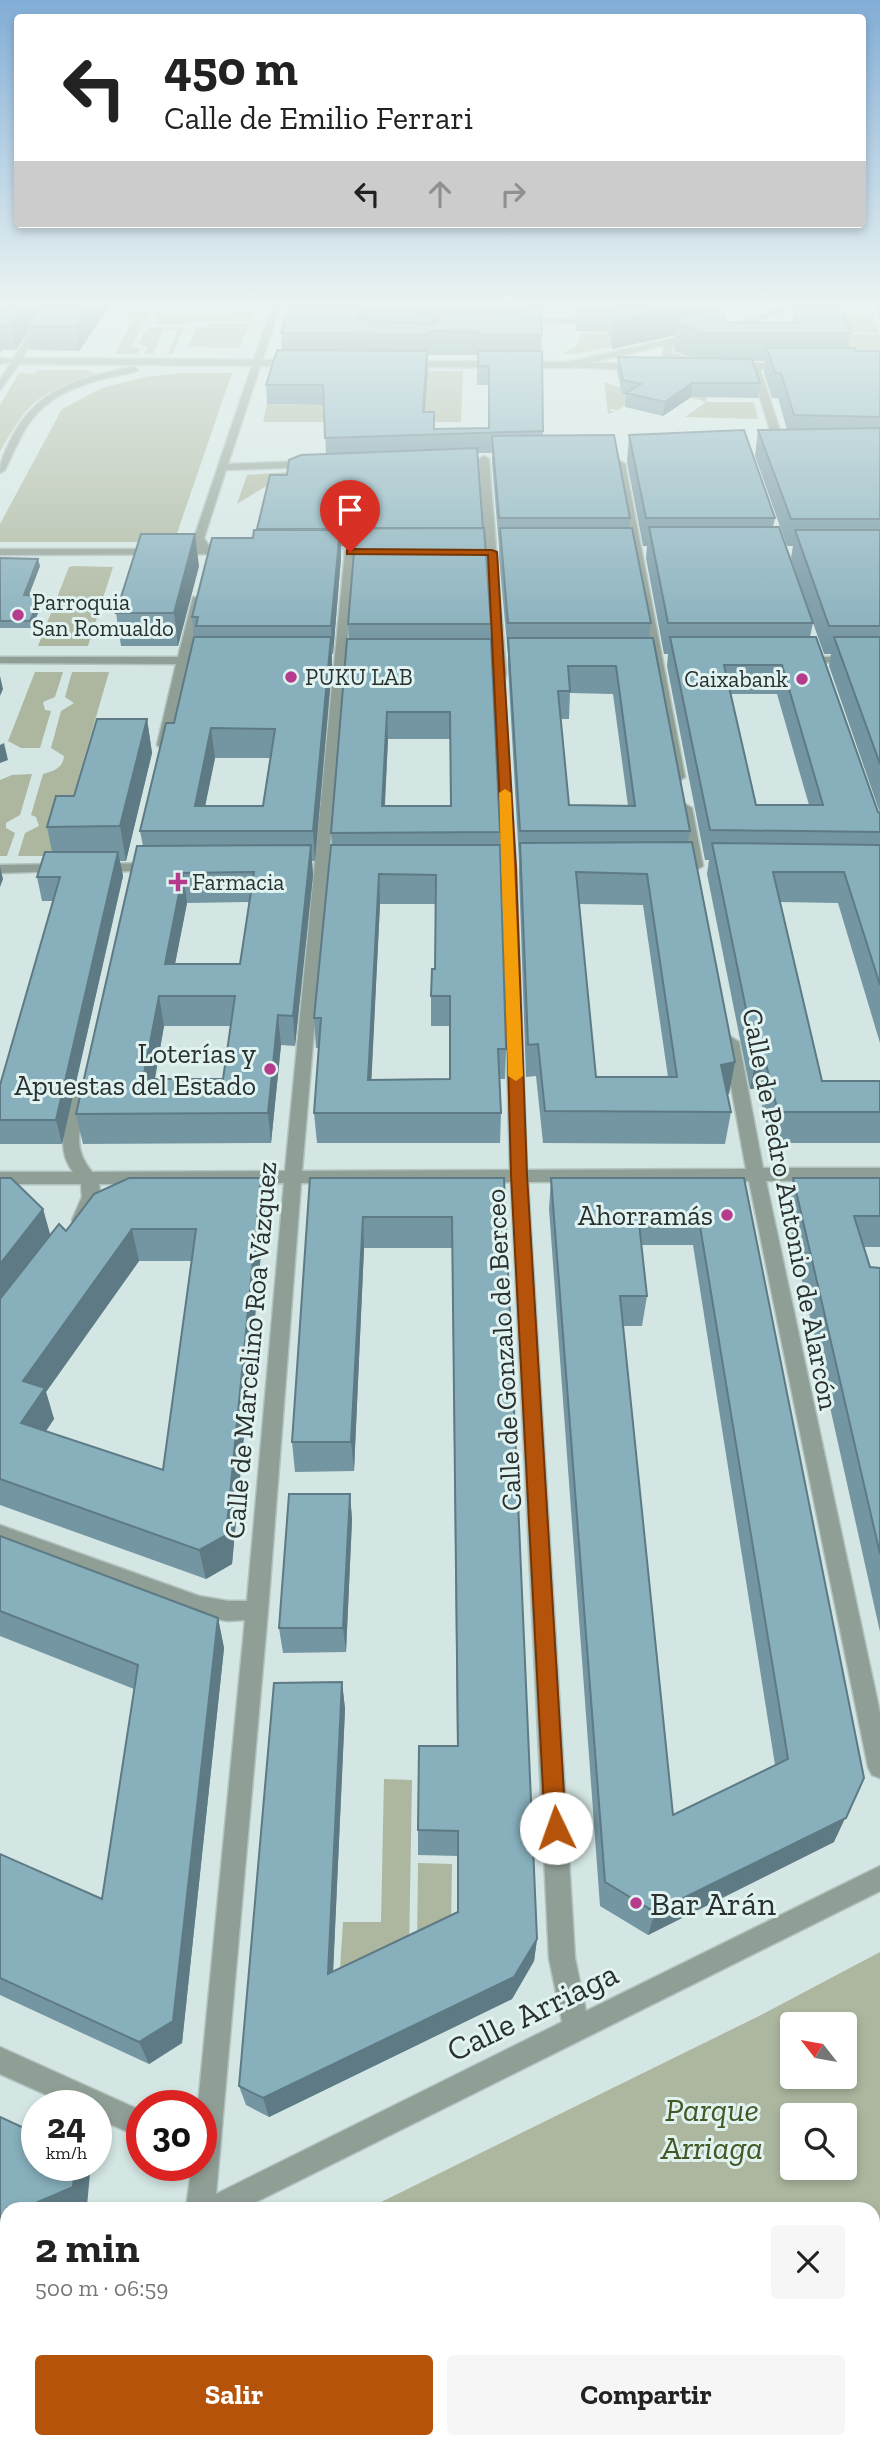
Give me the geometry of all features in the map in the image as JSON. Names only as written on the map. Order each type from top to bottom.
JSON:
[{"type":"street","points":[[0,470],[30,417]]},
{"type":"street","points":[[210,552],[202,548],[199,538],[240,417]]},
{"type":"street","points":[[768,447],[784,446],[774,417]]},
{"type":"street","points":[[624,454],[638,552],[697,870]]},
{"type":"street","name":"Calle de Gonzalo de Berceo","points":[[484,458],[499,659],[519,1175],[562,1958],[576,2027]]},
{"type":"street","points":[[224,467],[319,463]]},
{"type":"street","points":[[0,552],[245,552]]},
{"type":"street","points":[[159,760],[210,552]]},
{"type":"street","name":"Calle de Marcelino Roa Vázquez","points":[[210,2090],[257,1611],[292,1177],[351,552]]},
{"type":"street","points":[[812,647],[823,676]]},
{"type":"street","points":[[0,660],[218,660]]},
{"type":"street","points":[[789,660],[880,660]]},
{"type":"street","points":[[0,869],[175,867]]},
{"type":"street","name":"Calle de Pedro Antonio de Alarcón","points":[[729,1031],[755,1175],[880,1767]]},
{"type":"street","points":[[66,1239],[89,1205],[92,1189],[88,1178],[72,1158],[71,1147],[86,1078]]},
{"type":"street","points":[[0,1178],[880,1174]]},
{"type":"street","points":[[0,1534],[199,1606],[228,1611],[257,1611]]},
{"type":"street","name":"Calle Arriaga","points":[[228,2202],[880,1878]]},
{"type":"street","points":[[0,2060],[126,2118]]},
{"type":"street","name":"Calle de Marcelino Roa Vázquez","points":[[200,2202],[202,2181]]},
{"type":"green space","points":[[0,417],[22,417],[20,420],[0,452]]},
{"type":"green space","points":[[58,417],[217,417],[174,542],[0,542],[0,524]]},
{"type":"green space","points":[[264,417],[461,417],[461,422],[263,422]]},
{"type":"green space","points":[[692,417],[758,417],[758,419]]},
{"type":"green space","points":[[289,472],[237,504],[247,475]]},
{"type":"green space","points":[[69,567],[113,567],[102,601],[98,601],[95,607],[100,608],[88,646],[38,646]]},
{"type":"green space","points":[[35,672],[63,672],[55,697],[43,702],[45,710],[51,711],[40,748],[21,748],[8,741]]},
{"type":"green space","points":[[72,672],[109,672],[56,856],[18,856],[25,833],[39,826],[36,817],[31,815],[43,774],[57,768],[63,760],[64,756],[51,748],[61,711],[74,703],[65,697]]},
{"type":"green space","points":[[32,774],[20,815],[6,823],[6,828],[15,833],[7,856],[0,856],[0,780],[12,775]]},
{"type":"green space","points":[[384,1779],[412,1780],[409,1952],[339,1985],[343,1922],[381,1922]]},
{"type":"green space","points":[[418,1863],[452,1864],[451,1931],[417,1948]]},
{"type":"green space","name":"Parque Arriaga","points":[[880,1952],[880,2202],[381,2202],[759,2016]]},
{"type":"building","points":[[324,417],[434,417],[434,429],[489,428],[489,417],[543,417],[543,431],[325,438]]},
{"type":"building","points":[[880,428],[880,519],[791,519],[758,430]]},
{"type":"building","points":[[744,430],[775,518],[646,518],[629,435]]},
{"type":"building","points":[[614,435],[630,518],[499,518],[492,436]]},
{"type":"building","points":[[477,448],[483,528],[257,529],[270,475],[287,475],[289,460],[301,455]]},
{"type":"building","points":[[649,527],[779,527],[813,623],[668,623]]},
{"type":"building","points":[[356,528],[484,528],[491,624],[348,624]]},
{"type":"building","points":[[500,528],[632,528],[651,623],[508,623]]},
{"type":"building","points":[[254,530],[340,530],[331,626],[196,626],[198,617],[192,617],[212,538],[253,538]]},
{"type":"building","points":[[795,530],[880,530],[880,626],[829,626]]},
{"type":"building","points":[[141,534],[195,534],[174,613],[116,613]]},
{"type":"building","points":[[0,558],[38,559],[24,595],[41,596],[30,621],[0,621]]},
{"type":"building","points":[[194,637],[331,637],[313,831],[140,831],[166,723],[174,723]],"holes":[[[211,728],[275,729],[263,806],[195,806]]]},
{"type":"building","points":[[670,637],[816,637],[880,813],[880,832],[710,830]],"holes":[[[724,665],[782,665],[823,805],[756,805]]]},
{"type":"building","points":[[834,637],[880,637],[880,764]]},
{"type":"building","points":[[508,638],[653,638],[690,831],[520,831]],"holes":[[[568,666],[616,666],[635,806],[569,805],[558,691],[570,691]]]},
{"type":"building","points":[[347,639],[491,639],[500,832],[331,833]],"holes":[[[387,712],[450,712],[451,806],[382,806]]]},
{"type":"building","points":[[97,719],[147,719],[120,826],[47,827],[56,796],[74,796]]},
{"type":"building","points":[[692,842],[735,1062],[721,1065],[731,1112],[545,1111],[538,1044],[528,1045],[520,843]],"holes":[[[576,872],[647,874],[677,1077],[596,1077]]]},
{"type":"building","points":[[712,843],[880,845],[880,985],[844,872],[773,872],[822,1081],[880,1081],[880,1112],[778,1112],[764,1056],[756,1058]]},
{"type":"building","points":[[311,845],[293,1016],[278,1015],[268,1113],[76,1114],[137,846]],"holes":[[[254,872],[240,964],[165,964],[183,873]],[[159,996],[235,996],[223,1079],[143,1079]]]},
{"type":"building","points":[[331,845],[500,845],[506,1049],[498,1049],[501,1113],[314,1113],[321,1018],[314,1018]],"holes":[[[379,874],[436,875],[435,969],[432,969],[431,996],[450,996],[450,1079],[368,1080]]]},
{"type":"building","points":[[45,852],[118,852],[56,1120],[0,1120],[0,1085],[60,877],[37,877]]},
{"type":"building","points":[[0,1178],[11,1178],[43,1209],[0,1264]]},
{"type":"building","points":[[129,1178],[261,1178],[226,1535],[199,1550],[0,1479],[0,1299],[59,1224],[66,1231],[94,1194]],"holes":[[[132,1229],[196,1229],[163,1470],[21,1423],[45,1388],[23,1381]]]},
{"type":"building","points":[[310,1178],[504,1178],[537,1939],[514,1977],[263,2098],[239,2086],[274,1683],[342,1682],[328,1974],[458,1912],[458,1831],[418,1830],[419,1746],[458,1746],[452,1217],[363,1217],[351,1442],[292,1442]]},
{"type":"building","points":[[551,1178],[744,1178],[864,1778],[846,1818],[655,1912],[605,1882]],"holes":[[[638,1214],[698,1214],[788,1759],[673,1815],[620,1296],[647,1296]]]},
{"type":"building","points":[[793,1178],[880,1178],[880,1216],[854,1216],[870,1267],[880,1268],[880,1554]]},
{"type":"building","points":[[289,1494],[350,1494],[343,1628],[279,1628]]},
{"type":"building","points":[[0,1536],[218,1618],[173,2021],[139,2042],[0,1978],[0,1854],[102,1899],[138,1665],[0,1611]]},
{"type":"building","points":[[0,2117],[21,2127],[21,2181],[74,2181],[73,2187],[38,2202],[0,2202]]},
{"type":"slow traffic","points":[[505,793],[516,1076]]},
{"type":"place","name":"Parroquia San Romualdo","points":[[18,615]]},
{"type":"place","name":"PUKU LAB","points":[[291,677]]},
{"type":"place","name":"Caixabank","points":[[802,679]]},
{"type":"place","name":"Farmacia","points":[[178,882]]},
{"type":"place","name":"Loterías y Apuestas del Estado","points":[[270,1069]]},
{"type":"place","name":"Ahorramás","points":[[727,1215]]},
{"type":"place","name":"Bar Arán","points":[[636,1903]]},
{"type":"route","points":[[350,552],[492,552],[494,563],[509,868],[519,1175],[556,1828]]}]
